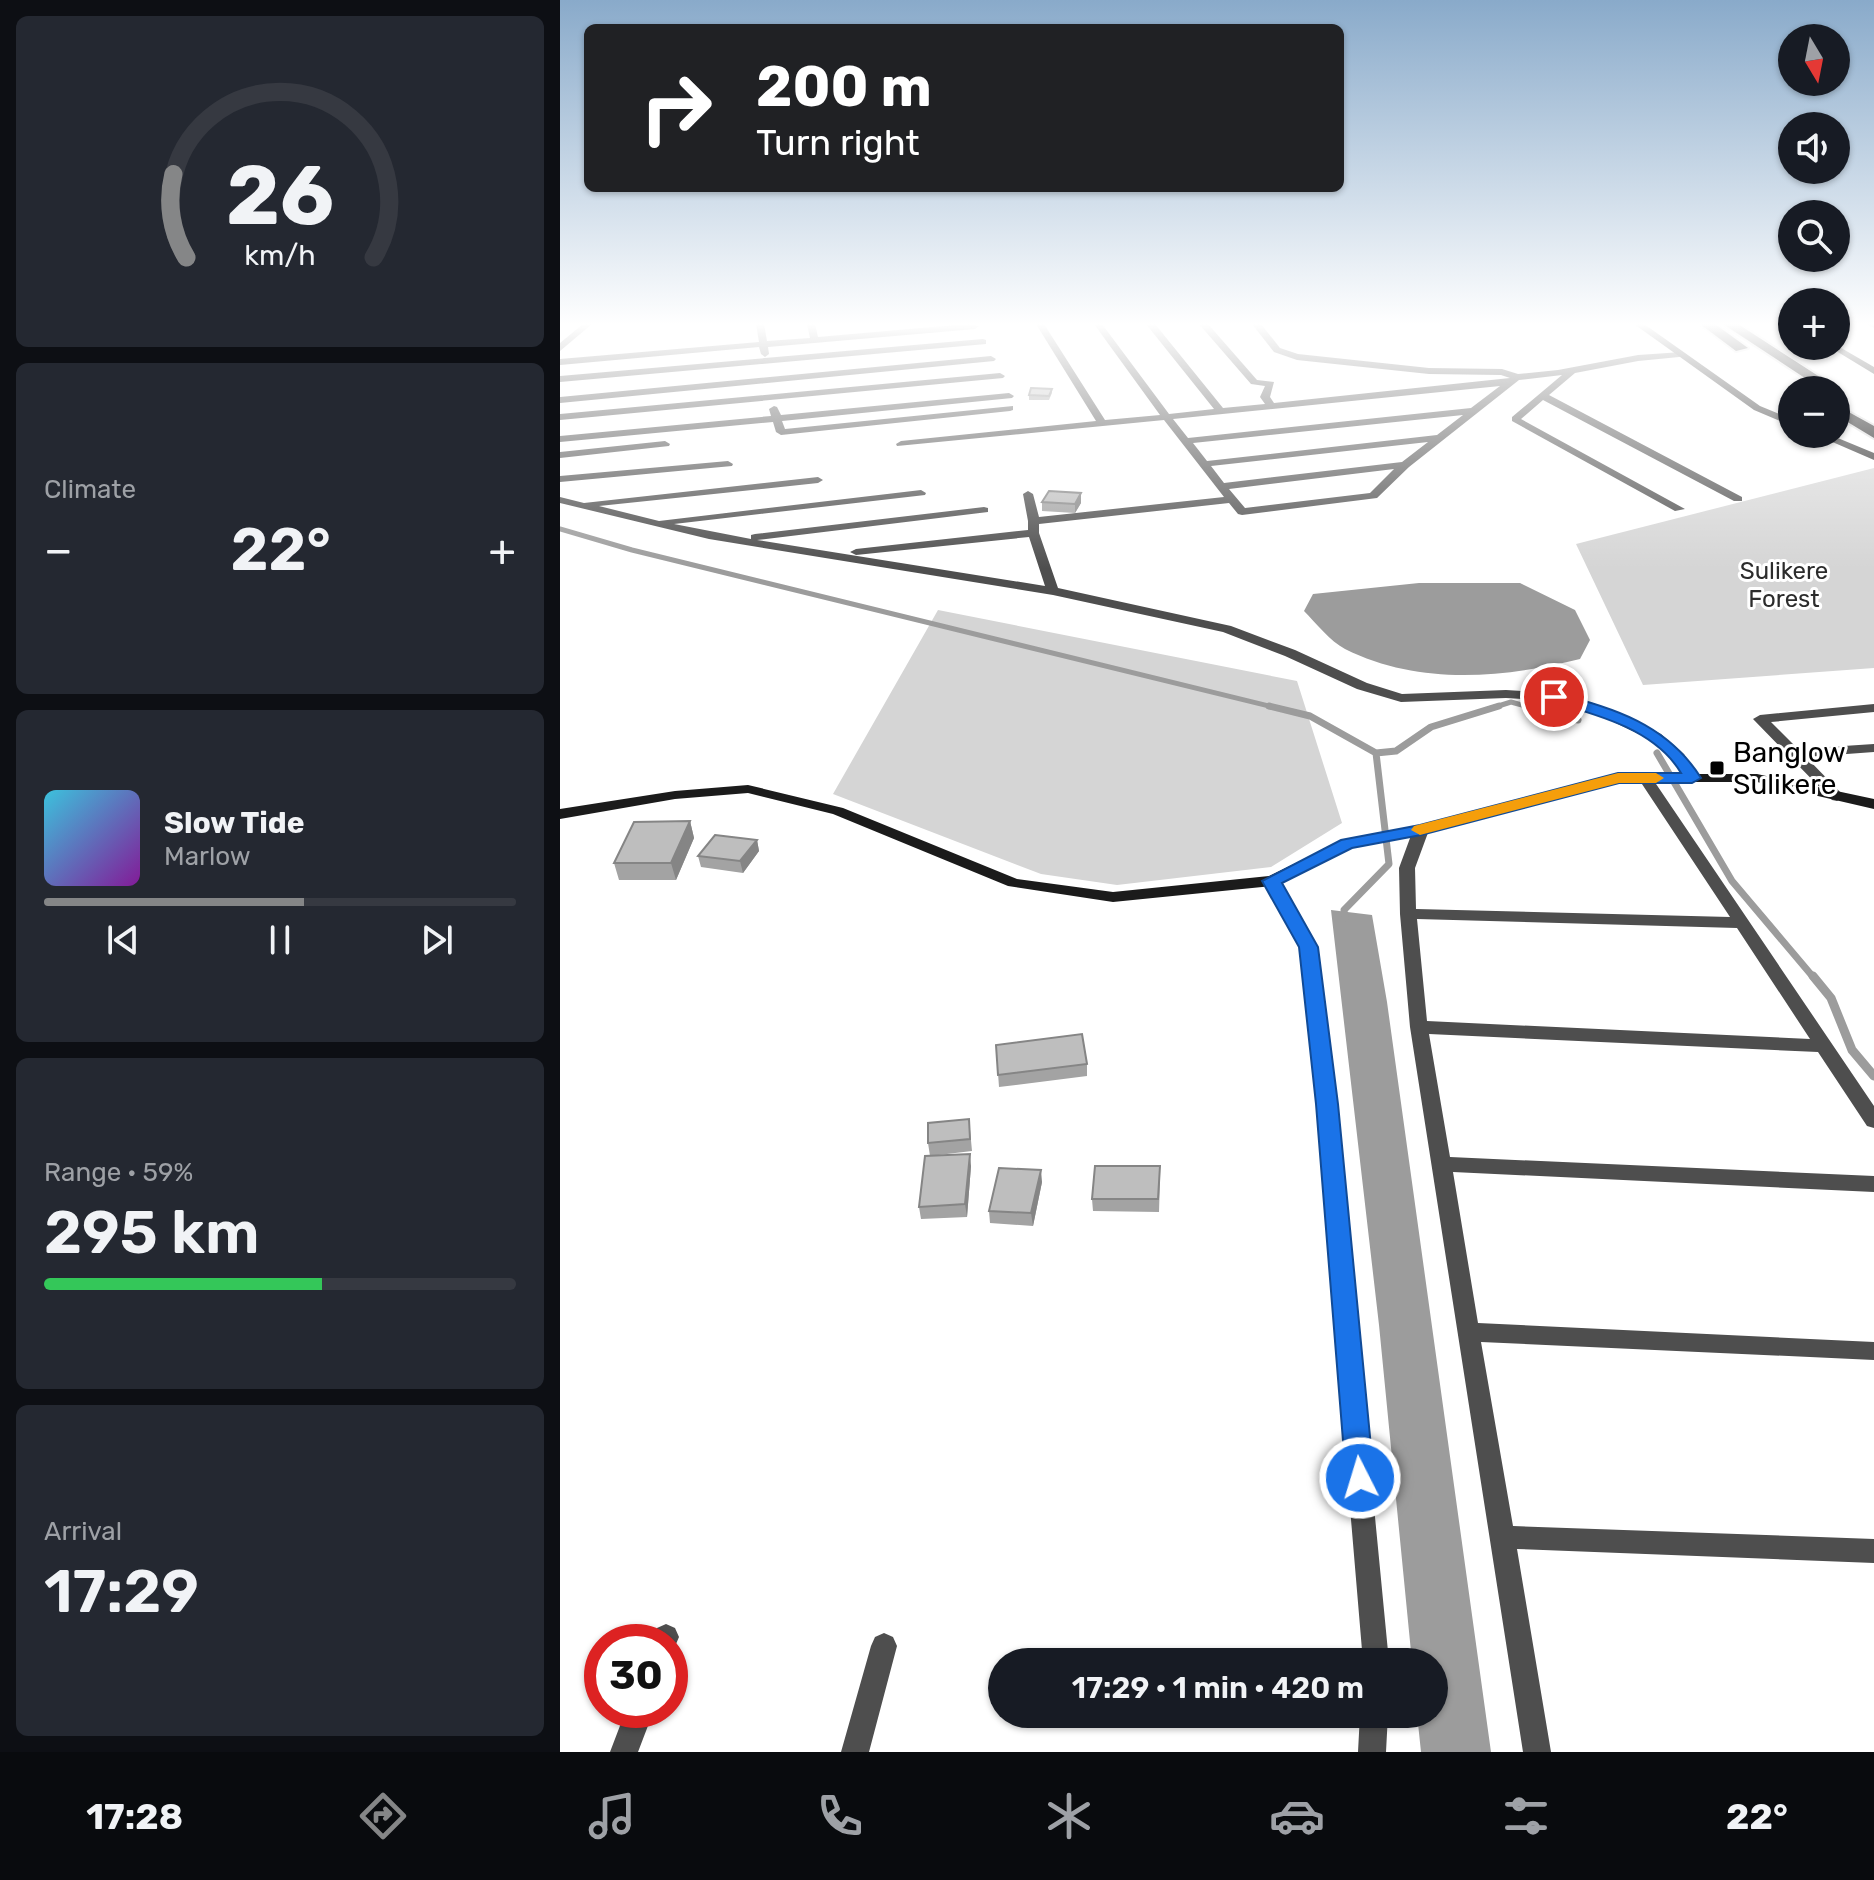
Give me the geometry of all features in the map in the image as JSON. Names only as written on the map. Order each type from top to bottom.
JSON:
[{"type":"highway","points":[[1850,418],[1874,433]]},
{"type":"main road","points":[[1754,406],[1778,417]]},
{"type":"main road","points":[[1850,447],[1874,457]]},
{"type":"main road","points":[[560,814],[675,795],[748,789],[838,811],[1014,883],[1113,897],[1272,881],[1347,844],[1421,830],[1618,778],[1757,778],[1874,804]]},
{"type":"street","points":[[560,417],[685,406]]},
{"type":"street","points":[[773,406],[781,432],[980,406]]},
{"type":"street","points":[[1009,406],[1012,433]]},
{"type":"street","points":[[1091,406],[1103,425]]},
{"type":"street","points":[[1158,406],[1242,512],[1373,496],[1405,465],[1481,406]]},
{"type":"street","points":[[1216,406],[1221,412]]},
{"type":"street","points":[[901,444],[1271,406]]},
{"type":"street","points":[[1531,406],[1515,419],[1679,509]]},
{"type":"street","points":[[1561,406],[1738,499]]},
{"type":"street","points":[[1186,441],[1474,411]]},
{"type":"street","points":[[560,439],[777,417]]},
{"type":"street","points":[[1205,464],[1440,437]]},
{"type":"street","points":[[560,455],[665,444]]},
{"type":"street","points":[[560,479],[728,464]]},
{"type":"street","points":[[1223,486],[1405,465]]},
{"type":"street","points":[[574,506],[818,480]]},
{"type":"street","points":[[651,523],[921,493]]},
{"type":"street","points":[[1028,494],[1034,527],[1053,591]]},
{"type":"street","points":[[837,554],[1232,499]]},
{"type":"street","points":[[560,500],[574,506],[733,540],[837,554],[1053,591],[1227,629],[1362,686],[1401,698],[1554,697],[1602,711],[1656,737],[1679,757],[1692,778]]},
{"type":"street","points":[[733,540],[984,510]]},
{"type":"street","points":[[1837,797],[1760,719],[1874,708]]},
{"type":"street","points":[[1795,754],[1873,748]]},
{"type":"street","points":[[1645,778],[1874,1121]]},
{"type":"street","points":[[1421,830],[1407,868],[1408,914],[1419,1027],[1537,1752]]},
{"type":"street","points":[[1272,881],[1309,947],[1375,1648]]},
{"type":"street","points":[[1408,914],[1742,923]]},
{"type":"street","points":[[1419,1027],[1824,1046]]},
{"type":"street","points":[[1441,1164],[1874,1184]]},
{"type":"street","points":[[1470,1332],[1874,1351]]},
{"type":"street","points":[[1502,1537],[1874,1551]]},
{"type":"street","points":[[855,1752],[884,1646]]},
{"type":"street","points":[[624,1752],[633,1728]]},
{"type":"street","points":[[1372,1752],[1373,1728]]},
{"type":"green space","name":"Sulikere Forest","points":[[1874,468],[1874,668],[1643,685],[1576,544]]},
{"type":"green space","points":[[938,610],[1297,681],[1342,823],[1271,867],[1117,885],[1041,874],[833,794]]},
{"type":"shaded area","points":[[1419,583],[1520,583],[1575,610],[1590,640],[1580,659],[1551,666],[1491,674],[1432,673],[1373,661],[1345,649],[1304,611],[1313,594]]},
{"type":"shaded area","points":[[1331,910],[1372,915],[1387,1002],[1491,1752],[1421,1752],[1418,1728],[1448,1728],[1448,1648],[1411,1648],[1379,1325]]},
{"type":"building","points":[[1049,491],[1081,493],[1075,504],[1042,502]]},
{"type":"building","points":[[690,821],[671,863],[614,863],[634,822]]},
{"type":"building","points":[[715,835],[757,840],[740,861],[698,856]]},
{"type":"building","points":[[1082,1034],[1087,1064],[998,1075],[996,1045]]},
{"type":"building","points":[[969,1119],[970,1139],[928,1143],[928,1123]]},
{"type":"building","points":[[970,1154],[965,1204],[919,1207],[925,1156]]},
{"type":"building","points":[[1095,1166],[1160,1166],[1158,1199],[1092,1199]]},
{"type":"building","points":[[999,1168],[1041,1170],[1031,1213],[989,1211]]},
{"type":"waterway","points":[[560,529],[632,550],[1277,708]]},
{"type":"waterway","points":[[1492,708],[1511,702],[1533,708]]},
{"type":"waterway","points":[[1269,706],[1310,716],[1376,753]]},
{"type":"waterway","points":[[1376,753],[1396,751],[1431,727],[1499,706]]},
{"type":"waterway","points":[[1525,706],[1578,720]]},
{"type":"waterway","points":[[1345,918],[1344,910],[1389,864],[1376,753]]},
{"type":"waterway","points":[[1657,753],[1732,881],[1814,978]]},
{"type":"waterway","points":[[1813,976],[1831,998],[1852,1050],[1874,1076]]},
{"type":"slow traffic","points":[[1420,830],[1618,778],[1656,778]]},
{"type":"place","name":"Banglow Sulikere","points":[[1717,768]]},
{"type":"route","points":[[1360,1478],[1327,1104],[1309,947],[1272,881],[1347,844],[1421,830],[1618,778],[1692,778],[1679,757],[1656,737],[1602,711],[1554,697]]}]
